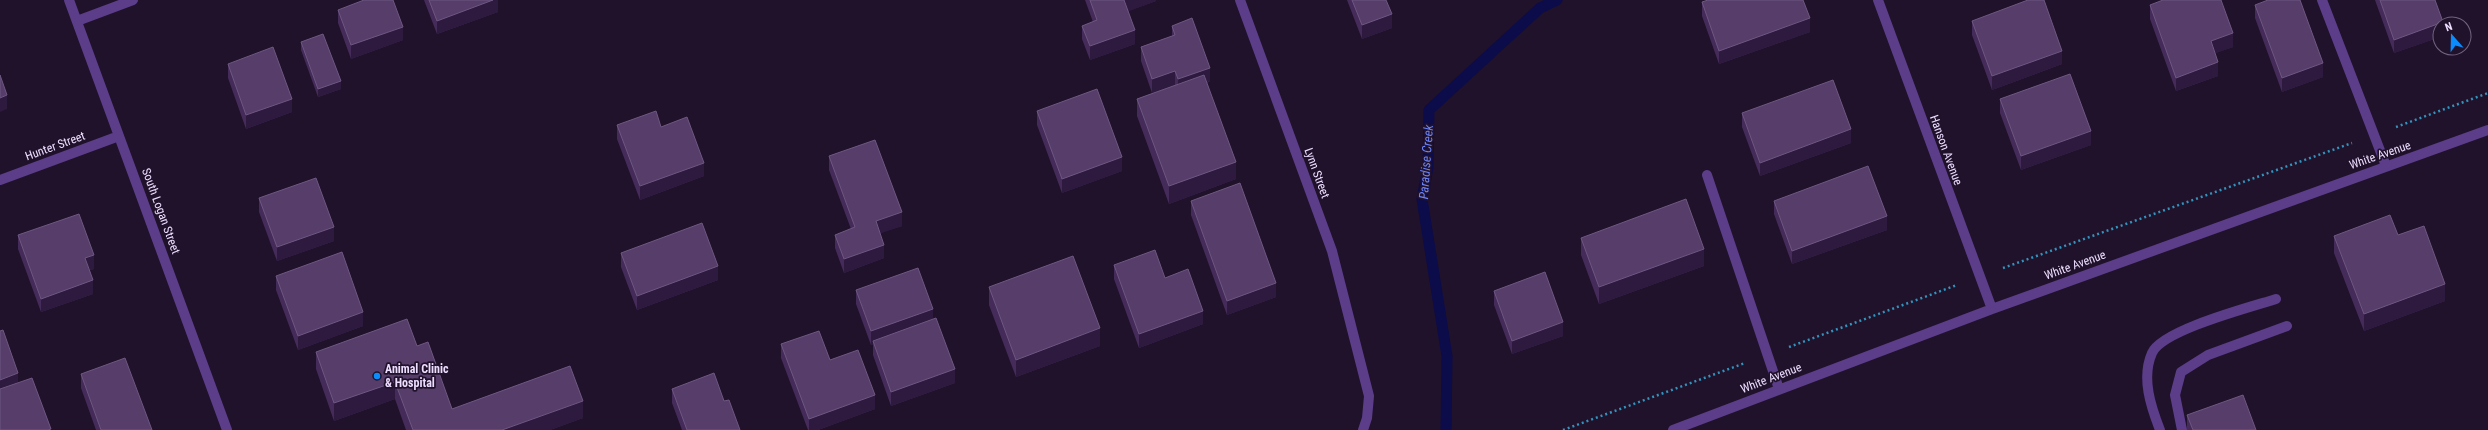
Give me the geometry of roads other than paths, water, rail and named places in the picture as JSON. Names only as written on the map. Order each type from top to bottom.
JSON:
[{"type":"street","name":"South Logan Street","points":[[70,0],[227,430]]},
{"type":"street","points":[[77,21],[133,0]]},
{"type":"street","name":"Lynn Street","points":[[1240,0],[1332,251],[1369,396],[1367,418],[1363,430]]},
{"type":"street","name":"Hanson Avenue","points":[[1878,0],[1992,309]]},
{"type":"street","points":[[2322,0],[2386,166]]},
{"type":"street","name":"White Avenue","points":[[1672,430],[1992,309],[2488,130]]},
{"type":"street","name":"Hunter Street","points":[[0,180],[119,136]]},
{"type":"street","points":[[1707,175],[1778,389]]},
{"type":"street","points":[[2160,430],[2152,409],[2146,380],[2152,352],[2175,333],[2276,299]]},
{"type":"street","points":[[2182,430],[2174,395],[2181,372],[2208,355],[2287,326]]},
{"type":"waterway","name":"Paradise Creek","points":[[1446,430],[1447,356],[1422,199],[1428,167],[1429,110],[1540,8],[1557,0]]},
{"type":"place","name":"Animal Clinic & Hospital","points":[[377,376]]}]
